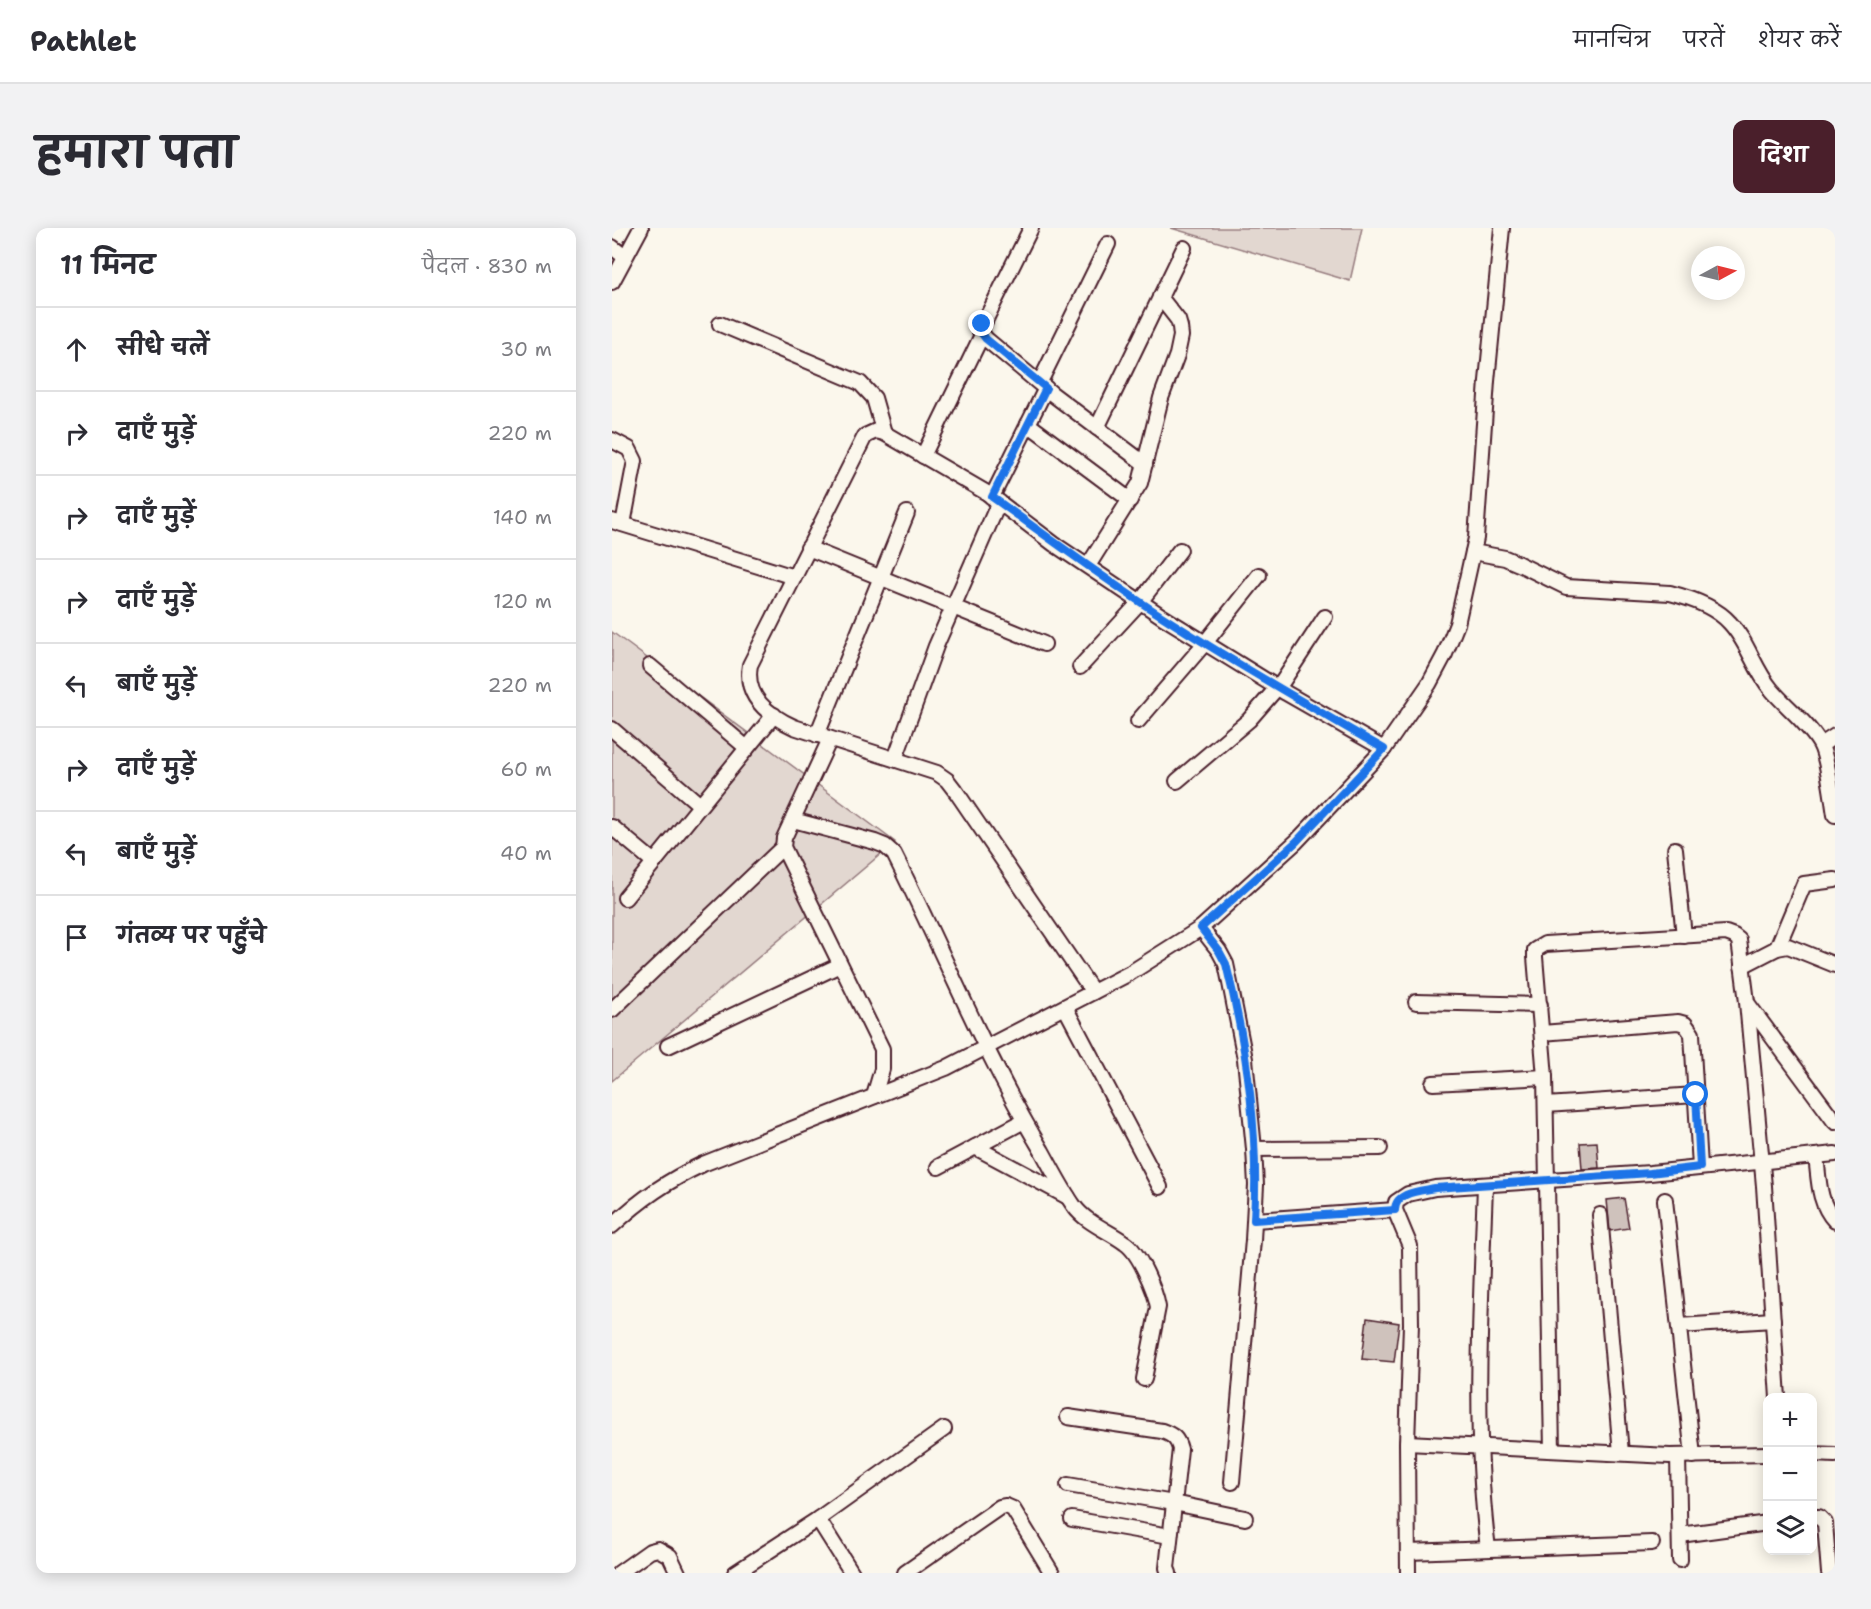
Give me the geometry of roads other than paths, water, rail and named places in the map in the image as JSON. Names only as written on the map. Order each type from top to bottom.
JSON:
[{"type":"street","points":[[612,282],[641,228]]},
{"type":"street","points":[[1031,228],[980,331],[1043,385],[1145,464]]},
{"type":"street","points":[[612,1226],[639,1201],[678,1176],[741,1147],[946,1068],[1130,973],[1201,928],[1296,842],[1384,749],[1430,684],[1457,624],[1476,538],[1487,381],[1502,228]]},
{"type":"street","points":[[895,759],[936,646],[995,499],[1043,385],[1108,244]]},
{"type":"street","points":[[612,248],[625,257]]},
{"type":"street","points":[[1097,428],[1184,248]]},
{"type":"street","points":[[1088,567],[1140,483],[1161,398],[1177,355],[1181,336],[1178,320],[1160,297]]},
{"type":"street","points":[[720,324],[860,383],[874,398],[884,434]]},
{"type":"street","points":[[923,456],[982,335]]},
{"type":"street","points":[[1028,424],[1130,500]]},
{"type":"street","points":[[1093,992],[947,780],[937,773],[794,728],[774,715],[754,697],[748,676],[750,665],[865,436],[872,432],[884,434],[995,499],[1140,602],[1277,687],[1384,749]]},
{"type":"street","points":[[612,440],[629,449],[635,460],[615,523],[794,576]]},
{"type":"street","points":[[817,735],[907,513]]},
{"type":"street","points":[[808,548],[1044,644]]},
{"type":"street","points":[[1080,667],[1140,602],[1180,550]]},
{"type":"street","points":[[1473,552],[1505,558],[1566,587],[1670,593],[1686,597],[1718,613],[1730,623],[1769,687],[1821,745],[1835,815]]},
{"type":"street","points":[[1138,721],[1206,643],[1259,575]]},
{"type":"street","points":[[1177,781],[1249,720],[1277,687],[1325,617]]},
{"type":"street","points":[[650,666],[747,748]]},
{"type":"street","points":[[625,898],[774,715]]},
{"type":"street","points":[[612,729],[700,805]]},
{"type":"street","points":[[1821,745],[1835,736]]},
{"type":"street","points":[[830,739],[784,838],[783,847],[882,1049],[882,1069],[874,1096]]},
{"type":"street","points":[[793,820],[875,842],[885,846],[894,854],[985,1048],[1069,1198],[1088,1220],[1133,1249],[1156,1298],[1158,1314],[1144,1379]]},
{"type":"street","points":[[612,827],[654,862]]},
{"type":"street","points":[[612,1010],[783,847]]},
{"type":"street","points":[[1675,849],[1684,936]]},
{"type":"street","points":[[1777,948],[1804,884],[1835,880]]},
{"type":"street","points":[[1201,928],[1226,964],[1245,1059],[1254,1149],[1256,1185],[1254,1220],[1232,1482]]},
{"type":"street","points":[[1552,1450],[1546,1105],[1535,957],[1535,950],[1545,944],[1726,933],[1734,936],[1740,945],[1762,1161],[1778,1393]]},
{"type":"street","points":[[1742,966],[1777,948],[1794,947],[1835,965]]},
{"type":"street","points":[[668,1046],[840,965]]},
{"type":"street","points":[[1416,1002],[1540,1005]]},
{"type":"street","points":[[1747,1002],[1835,1122]]},
{"type":"street","points":[[1065,1007],[1160,1187]]},
{"type":"street","points":[[1542,1033],[1678,1022],[1685,1024],[1692,1034],[1700,1167]]},
{"type":"street","points":[[1433,1083],[1545,1077]]},
{"type":"street","points":[[1546,1105],[1696,1095]]},
{"type":"street","points":[[938,1167],[1024,1121]]},
{"type":"street","points":[[975,1147],[1069,1198]]},
{"type":"street","points":[[1254,1149],[1380,1148]]},
{"type":"street","points":[[1408,1573],[1410,1246],[1395,1210],[1396,1202],[1408,1194],[1435,1188],[1835,1154]]},
{"type":"street","points":[[1816,1156],[1823,1203],[1828,1214],[1835,1221]]},
{"type":"street","points":[[1485,1185],[1479,1367],[1479,1446],[1488,1549]]},
{"type":"street","points":[[1665,1200],[1693,1456]]},
{"type":"street","points":[[1254,1220],[1395,1210]]},
{"type":"street","points":[[1600,1215],[1621,1454]]},
{"type":"street","points":[[1679,1326],[1773,1320]]},
{"type":"street","points":[[1068,1417],[1162,1431],[1172,1434],[1178,1440],[1180,1449],[1167,1568],[1169,1573]]},
{"type":"street","points":[[735,1573],[818,1520],[944,1429]]},
{"type":"street","points":[[1407,1443],[1678,1456],[1763,1454]]},
{"type":"street","points":[[1817,1454],[1835,1455]]},
{"type":"street","points":[[1678,1456],[1680,1560]]},
{"type":"street","points":[[1068,1485],[1245,1518]]},
{"type":"street","points":[[905,1573],[1000,1507],[1006,1506],[1013,1509],[1052,1573]]},
{"type":"street","points":[[1817,1516],[1822,1519],[1831,1538],[1829,1573]]},
{"type":"street","points":[[1072,1519],[1170,1536]]},
{"type":"street","points":[[818,1520],[852,1573]]},
{"type":"street","points":[[1680,1535],[1763,1524]]},
{"type":"street","points":[[1408,1552],[1652,1543]]},
{"type":"street","points":[[619,1573],[650,1551],[658,1549],[670,1556],[678,1573]]}]
